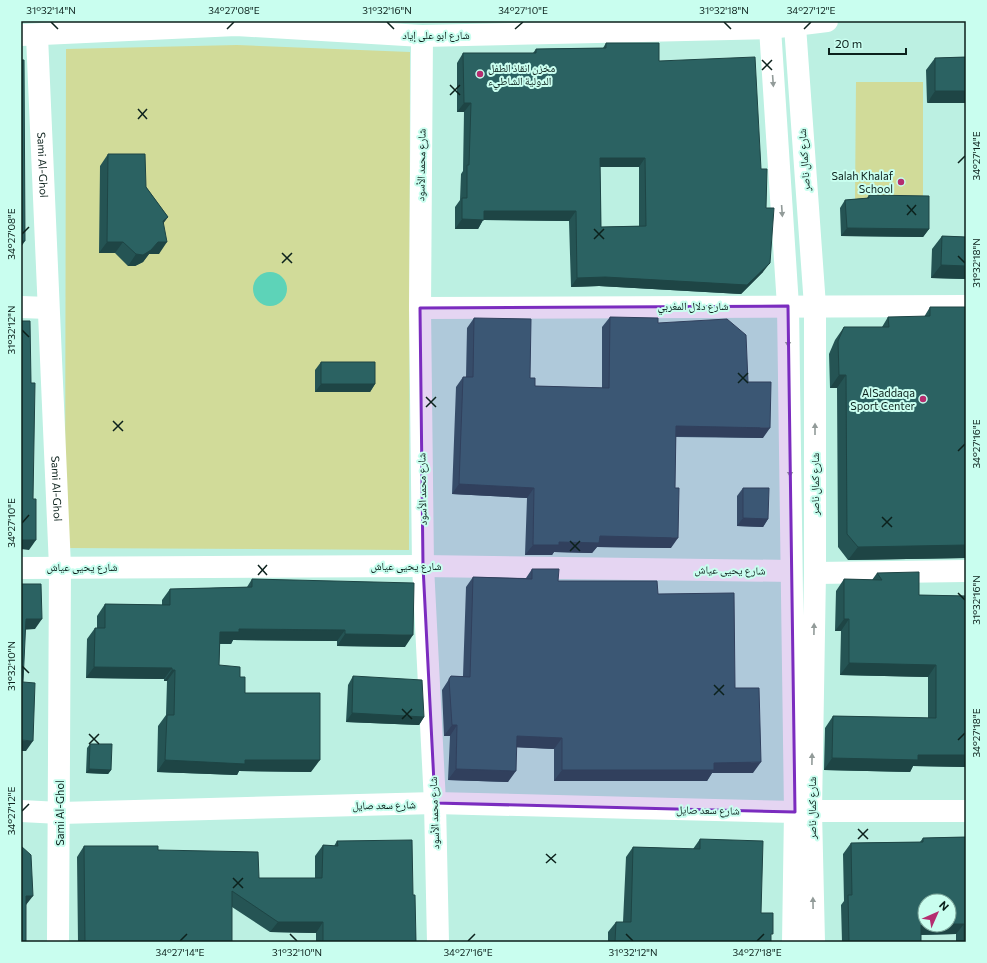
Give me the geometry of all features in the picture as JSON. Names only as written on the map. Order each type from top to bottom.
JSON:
[{"type":"street","name":"شارع ابو على إياد","points":[[29,36],[236,23],[422,36],[770,28],[827,21]]},
{"type":"street","name":"شارع كمال ناصر","points":[[793,942],[803,812],[815,573],[815,306],[795,26]]},
{"type":"street","name":"شارع كمال ناصر","points":[[770,28],[788,306],[791,571],[803,812],[814,942]]},
{"type":"street","name":"Sami Al-Ghol","points":[[29,36],[48,308],[60,567],[60,813],[58,942]]},
{"type":"street","name":"شارع محمد الأسود","points":[[422,36],[420,308],[423,566],[434,803],[438,942]]},
{"type":"street","name":"شارع دلال المغربي","points":[[420,308],[966,306]]},
{"type":"street","points":[[21,307],[48,308]]},
{"type":"street","name":"شارع يحيى عياش","points":[[21,568],[423,566],[791,571]]},
{"type":"street","points":[[815,573],[966,570]]},
{"type":"street","name":"شارع سعد صايل","points":[[21,811],[60,813],[434,803],[803,812],[966,811]]},
{"type":"highlighted area","points":[[788,306],[795,812],[435,803],[423,566],[420,308]]},
{"type":"shaded area","points":[[237,45],[410,52],[409,550],[65,548],[66,49]]},
{"type":"shaded area","points":[[856,82],[923,82],[923,200],[855,200]]},
{"type":"shaded area","points":[[273,272],[282,277],[286,282],[286,296],[282,301],[277,305],[267,306],[263,305],[254,296],[253,286],[254,282],[263,273]]},
{"type":"building","points":[[606,43],[659,43],[659,61],[755,57],[761,169],[767,169],[766,208],[774,208],[770,263],[747,285],[605,277],[577,278],[576,211],[484,211],[484,220],[462,219],[462,198],[467,198],[467,165],[469,165],[471,103],[464,103],[463,53],[536,53],[536,49],[606,48]],"holes":[[[600,158],[645,158],[646,226],[601,227]]]},
{"type":"building","points":[[966,57],[966,91],[935,91],[935,58]]},
{"type":"building","points":[[21,60],[24,60],[25,241],[21,241]]},
{"type":"building","points":[[108,154],[145,154],[146,187],[168,217],[163,221],[167,242],[158,242],[151,250],[143,255],[136,254],[123,242],[107,242]]},
{"type":"building","points":[[869,195],[929,196],[929,229],[847,228],[845,200],[869,198]]},
{"type":"building","points":[[942,236],[966,237],[966,266],[941,265]]},
{"type":"building","name":"AlSaddaqa Sport Center","points":[[930,307],[966,307],[966,545],[858,547],[847,534],[846,375],[839,375],[838,341],[844,327],[889,327],[888,317],[930,316]]},
{"type":"building","points":[[610,317],[658,318],[658,323],[727,319],[746,335],[748,382],[771,382],[770,428],[676,426],[675,488],[679,488],[678,538],[600,536],[599,543],[559,542],[559,545],[533,545],[534,488],[459,484],[463,377],[473,377],[474,318],[531,319],[530,378],[535,378],[535,386],[609,388]]},
{"type":"building","points":[[21,321],[30,321],[31,383],[35,383],[33,499],[36,499],[36,540],[21,540]]},
{"type":"building","points":[[321,362],[375,362],[375,384],[321,384]]},
{"type":"building","points":[[743,488],[769,488],[768,519],[743,518]]},
{"type":"building","points":[[532,569],[559,569],[558,581],[657,581],[658,594],[734,593],[735,688],[759,688],[761,762],[714,763],[714,770],[562,770],[562,738],[517,736],[516,771],[456,769],[457,725],[452,725],[449,679],[451,676],[470,677],[473,577],[532,579]]},
{"type":"building","points":[[919,572],[919,595],[966,596],[966,755],[918,755],[918,760],[832,758],[833,716],[936,718],[936,665],[849,663],[849,619],[844,619],[844,579],[882,580],[877,573]]},
{"type":"building","points":[[252,579],[414,583],[413,635],[345,634],[345,630],[239,629],[239,632],[220,632],[219,665],[240,667],[240,677],[245,677],[245,693],[320,693],[320,760],[245,760],[245,764],[165,760],[167,715],[174,715],[175,670],[172,670],[172,668],[94,667],[95,628],[105,628],[105,604],[170,605],[170,589],[252,587]]},
{"type":"building","points":[[21,584],[41,584],[42,619],[26,619],[23,682],[35,683],[33,741],[21,740]]},
{"type":"building","points":[[353,676],[422,680],[424,717],[352,713]]},
{"type":"building","points":[[90,744],[112,744],[111,770],[89,769]]},
{"type":"building","points":[[966,837],[966,942],[964,942],[964,924],[957,924],[957,893],[917,893],[917,933],[921,933],[921,942],[849,942],[848,895],[852,895],[851,843],[923,842],[923,838]]},
{"type":"building","points":[[700,839],[763,841],[761,913],[773,913],[773,934],[771,934],[771,942],[615,942],[616,922],[631,922],[633,847],[700,849]]},
{"type":"building","points":[[412,840],[416,942],[323,942],[323,922],[278,922],[232,891],[232,942],[85,942],[84,846],[158,846],[158,850],[258,852],[259,878],[322,878],[323,845],[338,846],[337,841]]},
{"type":"building","points":[[21,846],[31,855],[33,896],[26,896],[26,942],[21,942]]},
{"type":"place","name":"مخزن انقاذ الطفل الدولية الشاطيء","points":[[480,74]]},
{"type":"place","name":"Salah Khalaf School","points":[[901,182]]},
{"type":"place","name":"AlSaddaqa Sport Center","points":[[923,399]]}]
